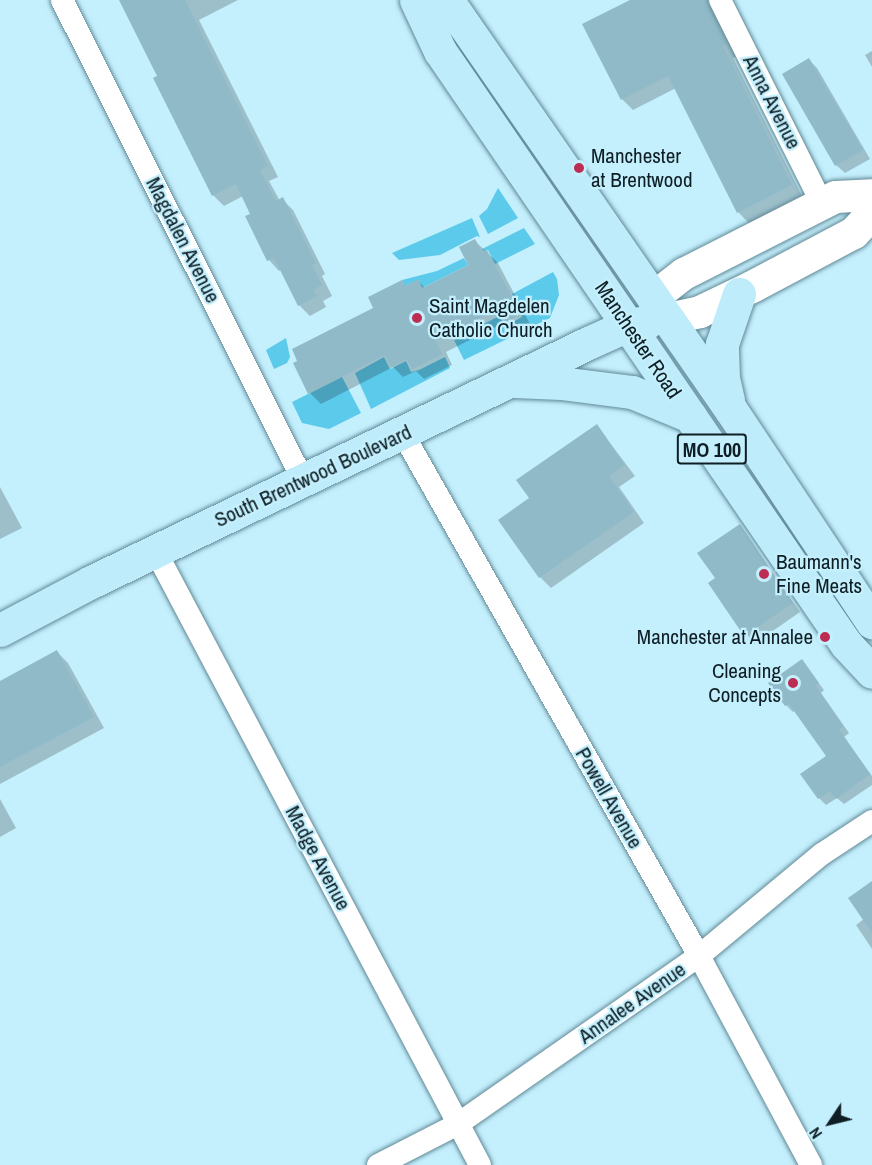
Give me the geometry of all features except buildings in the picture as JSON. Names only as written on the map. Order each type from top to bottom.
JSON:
[{"type":"main road","name":"Manchester Road","points":[[416,0],[440,51],[846,644],[872,672]]},
{"type":"main road","name":"Manchester Road","points":[[447,0],[731,410],[872,622]]},
{"type":"main road","name":"South Brentwood Boulevard","points":[[0,630],[91,582],[661,309],[684,274],[836,197],[872,195]]},
{"type":"main road","points":[[661,309],[700,312],[854,233],[872,214]]},
{"type":"main road","points":[[731,410],[723,379],[722,344],[739,294]]},
{"type":"main road","points":[[511,381],[611,388],[645,396],[690,416]]},
{"type":"street","name":"Magdalen Avenue","points":[[62,0],[303,480]]},
{"type":"street","name":"Anna Avenue","points":[[720,0],[822,204]]},
{"type":"street","name":"Powell Avenue","points":[[403,434],[699,956],[811,1165]]},
{"type":"street","name":"Madge Avenue","points":[[156,552],[480,1165]]},
{"type":"street","name":"Annalee Avenue","points":[[378,1165],[458,1124],[699,956],[822,854],[872,821]]},
{"type":"shaded area","points":[[498,188],[518,218],[488,234],[479,216],[487,209]]},
{"type":"shaded area","points":[[472,218],[480,237],[477,236],[440,255],[399,260],[392,253]]},
{"type":"shaded area","points":[[524,228],[535,244],[495,264],[488,250],[482,249]]},
{"type":"shaded area","points":[[464,258],[468,265],[422,288],[418,280],[405,286],[402,280],[437,271]]},
{"type":"shaded area","points":[[553,272],[557,279],[559,295],[550,318],[464,360],[454,340],[499,316],[505,326],[522,317],[512,294]]},
{"type":"shaded area","points":[[286,338],[290,357],[287,363],[274,369],[266,350]]},
{"type":"shaded area","points":[[384,357],[390,369],[406,361],[411,372],[445,357],[450,368],[371,409],[355,373]]},
{"type":"shaded area","points":[[342,377],[361,413],[329,429],[302,423],[292,402]]},
{"type":"place","name":"Manchester at Brentwood","points":[[579,168]]},
{"type":"place","name":"Saint Magdelen Catholic Church","points":[[417,318]]},
{"type":"place","name":"Baumann's Fine Meats","points":[[764,574]]},
{"type":"place","name":"Manchester at Annalee","points":[[825,637]]},
{"type":"place","name":"Cleaning Concepts","points":[[793,683]]}]
